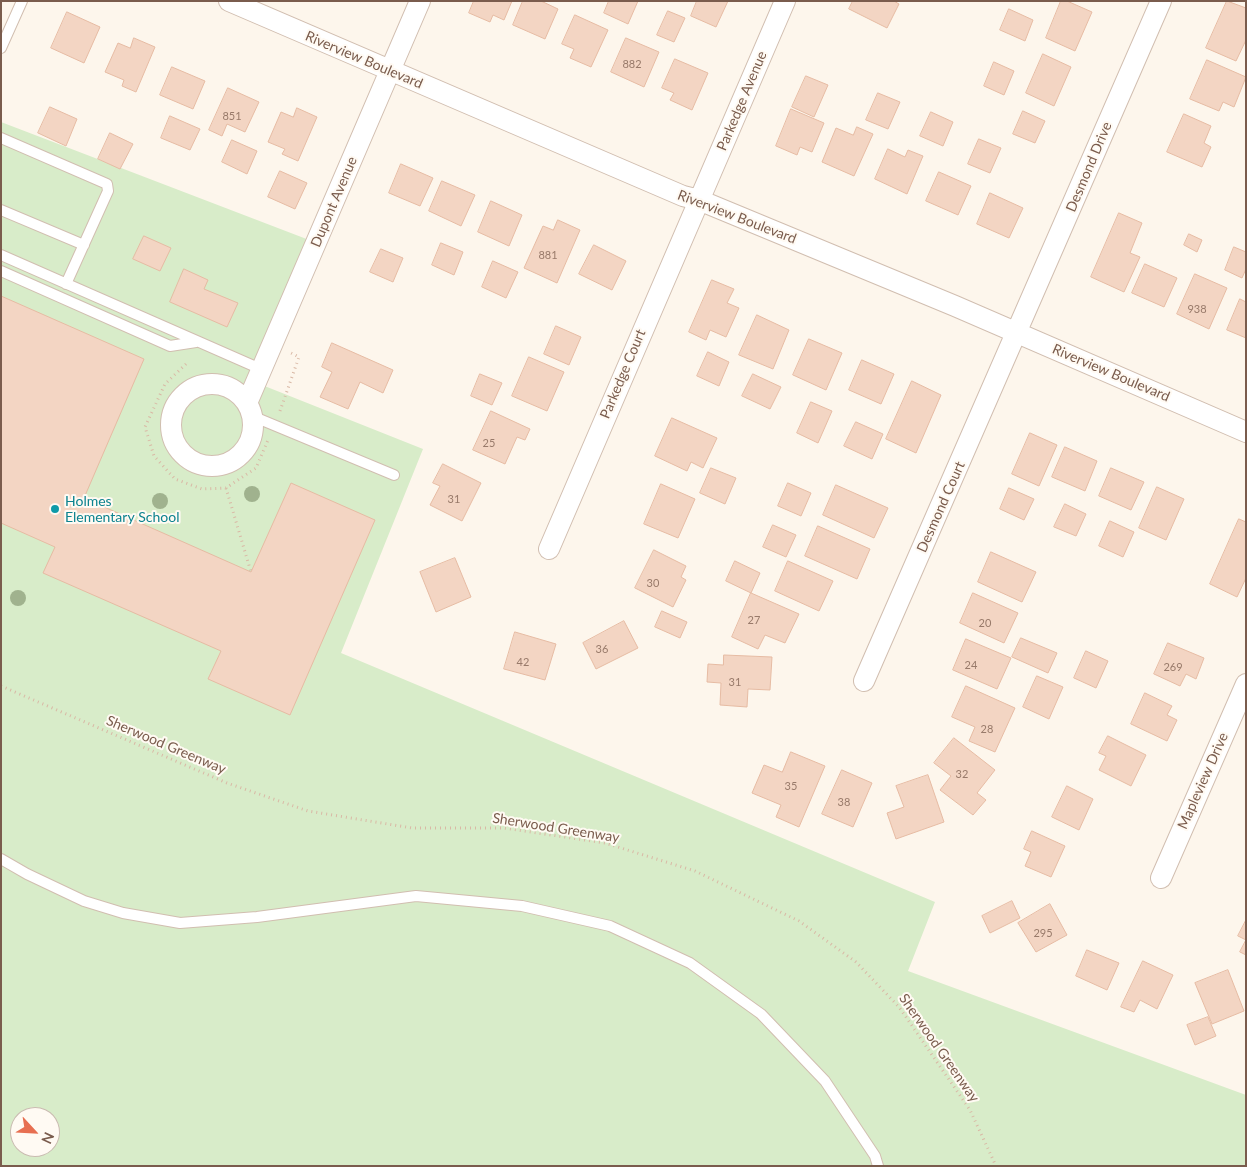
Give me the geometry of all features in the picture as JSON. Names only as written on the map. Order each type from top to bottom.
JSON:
[{"type":"street","name":"Riverview Boulevard","points":[[229,1],[683,196],[699,200],[1017,333],[1246,432]]},
{"type":"street","name":"Dupont Avenue","points":[[250,410],[273,345],[420,1]]},
{"type":"street","name":"Parkedge Avenue","points":[[699,200],[785,1]]},
{"type":"street","name":"Desmond Drive","points":[[1017,333],[1161,1]]},
{"type":"street","name":"Parkedge Court","points":[[549,549],[699,200]]},
{"type":"street","name":"Desmond Court","points":[[864,681],[1017,333]]},
{"type":"street","name":"Mapleview Drive","points":[[1161,878],[1246,684]]},
{"type":"lane","points":[[1,48],[22,1]]},
{"type":"lane","points":[[1,138],[107,184],[108,191],[66,284]]},
{"type":"lane","points":[[1,210],[84,245]]},
{"type":"lane","points":[[1,255],[263,370]]},
{"type":"lane","points":[[1,271],[170,346],[198,342]]},
{"type":"lane","points":[[250,410],[274,425],[394,475]]},
{"type":"lane","points":[[1,860],[84,901],[123,913],[180,923],[256,917],[416,896],[522,906],[610,926],[690,963],[761,1014],[825,1081],[875,1156],[878,1166]]},
{"type":"path","points":[[218,351],[186,364],[165,384],[146,427],[154,456],[175,480],[202,489],[226,488],[256,468],[288,393],[299,357],[273,345]]},
{"type":"path","points":[[226,488],[251,572]]},
{"type":"path","name":"Sherwood Greenway","points":[[1,686],[226,783],[308,811],[412,828],[504,828],[605,843],[695,871],[799,921],[856,962],[899,1007],[970,1110],[996,1166]]},
{"type":"green space","points":[[1,122],[317,243],[257,383],[423,449],[341,653],[935,902],[908,971],[1246,1095],[1246,1166],[1,1166]]},
{"type":"building","points":[[474,1],[512,1],[504,20],[493,15],[490,22],[469,13]]},
{"type":"building","points":[[523,1],[541,1],[558,9],[545,39],[513,25]]},
{"type":"building","points":[[609,1],[638,1],[628,24],[604,13]]},
{"type":"building","points":[[697,1],[728,1],[716,27],[691,16]]},
{"type":"building","points":[[853,1],[894,1],[899,4],[887,28],[849,9]]},
{"type":"building","points":[[1061,1],[1067,1],[1092,12],[1075,51],[1046,38]]},
{"type":"building","points":[[1227,1],[1246,8],[1246,40],[1236,61],[1206,48]]},
{"type":"building","points":[[1009,9],[1033,20],[1025,41],[1000,30]]},
{"type":"building","points":[[668,11],[685,18],[674,42],[657,35]]},
{"type":"building","points":[[67,12],[100,27],[84,63],[51,48]]},
{"type":"building","points":[[575,15],[608,30],[591,67],[570,58],[574,49],[562,44]]},
{"type":"building","points":[[134,38],[155,47],[136,92],[122,86],[124,80],[105,72],[118,43],[130,48]]},
{"type":"building","points":[[626,38],[659,52],[644,87],[611,72]]},
{"type":"building","points":[[1043,54],[1071,67],[1054,106],[1026,93]]},
{"type":"building","points":[[675,59],[708,73],[692,110],[670,100],[674,93],[662,88]]},
{"type":"building","points":[[1207,60],[1246,77],[1234,107],[1223,102],[1219,111],[1190,99]]},
{"type":"building","points":[[994,62],[1014,71],[1004,95],[984,86]]},
{"type":"building","points":[[172,67],[205,81],[193,109],[160,95]]},
{"type":"building","points":[[806,76],[828,85],[814,117],[792,107]]},
{"type":"building","points":[[228,88],[259,102],[245,132],[227,124],[222,136],[209,130]]},
{"type":"building","points":[[878,93],[900,102],[888,129],[866,120]]},
{"type":"building","points":[[50,107],[77,119],[66,146],[38,133]]},
{"type":"building","points":[[297,108],[317,117],[298,161],[282,154],[285,149],[268,142],[281,112],[293,117]]},
{"type":"building","points":[[791,109],[824,123],[812,152],[800,147],[797,155],[776,146]]},
{"type":"building","points":[[1023,111],[1045,121],[1035,143],[1013,134]]},
{"type":"building","points":[[931,112],[953,122],[943,146],[920,136]]},
{"type":"building","points":[[1184,114],[1211,126],[1204,143],[1211,147],[1202,167],[1167,152]]},
{"type":"building","points":[[170,116],[200,129],[190,150],[161,138]]},
{"type":"building","points":[[857,127],[873,134],[854,176],[822,162],[836,128],[853,135]]},
{"type":"building","points":[[110,133],[133,144],[120,169],[98,159]]},
{"type":"building","points":[[979,139],[1001,148],[990,173],[968,164]]},
{"type":"building","points":[[232,140],[257,151],[247,174],[222,162]]},
{"type":"building","points":[[888,149],[905,157],[908,150],[923,156],[907,194],[875,179]]},
{"type":"building","points":[[401,164],[433,178],[420,206],[389,193]]},
{"type":"building","points":[[280,171],[307,183],[295,209],[268,197]]},
{"type":"building","points":[[939,172],[971,186],[958,215],[926,201]]},
{"type":"building","points":[[442,181],[475,195],[461,226],[429,211]]},
{"type":"building","points":[[990,193],[1023,208],[1009,238],[977,224]]},
{"type":"building","points":[[491,201],[522,215],[509,246],[478,232]]},
{"type":"building","points":[[1119,213],[1142,223],[1130,253],[1140,257],[1124,292],[1091,277]]},
{"type":"building","points":[[558,220],[580,230],[557,283],[524,268],[543,226],[553,230]]},
{"type":"building","points":[[1189,234],[1202,240],[1197,252],[1184,245]]},
{"type":"building","points":[[144,236],[171,248],[160,271],[133,259]]},
{"type":"building","points":[[441,243],[463,252],[454,275],[432,265]]},
{"type":"building","points":[[594,245],[626,261],[612,290],[579,274]]},
{"type":"building","points":[[1234,247],[1246,252],[1246,269],[1242,278],[1225,270]]},
{"type":"building","points":[[381,249],[403,258],[393,282],[370,272]]},
{"type":"building","points":[[493,261],[518,272],[506,298],[482,287]]},
{"type":"building","points":[[1145,264],[1177,278],[1164,307],[1132,293]]},
{"type":"building","points":[[184,269],[208,280],[204,289],[238,303],[227,327],[170,302]]},
{"type":"building","points":[[1195,274],[1227,288],[1209,329],[1177,314]]},
{"type":"building","points":[[712,280],[734,289],[727,303],[739,308],[726,337],[710,330],[706,340],[689,332]]},
{"type":"building","name":"Holmes Elementary School","points":[[1,296],[144,359],[84,498],[251,572],[291,483],[375,520],[290,715],[208,679],[221,651],[43,573],[55,547],[1,523]]},
{"type":"building","points":[[1240,299],[1246,302],[1246,338],[1227,330]]},
{"type":"building","points":[[757,315],[789,330],[773,369],[739,355]]},
{"type":"building","points":[[556,326],[581,337],[569,365],[544,354]]},
{"type":"building","points":[[809,339],[842,353],[826,390],[793,375]]},
{"type":"building","points":[[332,343],[393,370],[383,393],[360,382],[348,409],[320,397],[332,372],[322,367]]},
{"type":"building","points":[[708,352],[729,362],[719,386],[697,376]]},
{"type":"building","points":[[529,357],[564,372],[547,411],[512,396]]},
{"type":"building","points":[[862,360],[894,374],[881,404],[849,390]]},
{"type":"building","points":[[480,374],[502,383],[492,405],[471,396]]},
{"type":"building","points":[[753,374],[781,387],[770,409],[742,396]]},
{"type":"building","points":[[912,381],[941,395],[916,453],[886,439]]},
{"type":"building","points":[[811,402],[832,411],[818,443],[797,433]]},
{"type":"building","points":[[491,411],[530,429],[525,440],[517,437],[505,464],[473,450]]},
{"type":"building","points":[[672,418],[717,438],[703,468],[691,462],[687,471],[655,456]]},
{"type":"building","points":[[856,422],[883,434],[872,459],[844,446]]},
{"type":"building","points":[[1030,433],[1057,445],[1039,486],[1012,474]]},
{"type":"building","points":[[1065,447],[1097,461],[1085,491],[1052,477]]},
{"type":"building","points":[[443,464],[481,483],[462,521],[430,505],[440,486],[433,483]]},
{"type":"building","points":[[711,468],[736,478],[725,504],[700,493]]},
{"type":"building","points":[[1111,468],[1144,482],[1131,510],[1099,496]]},
{"type":"building","points":[[788,483],[811,493],[801,516],[778,506]]},
{"type":"building","points":[[661,484],[695,499],[678,538],[644,524]]},
{"type":"building","points":[[836,485],[888,508],[874,538],[823,515]]},
{"type":"building","points":[[1157,487],[1184,499],[1166,540],[1139,528]]},
{"type":"building","points":[[1009,488],[1034,499],[1024,520],[1000,509]]},
{"type":"building","points":[[1065,504],[1086,514],[1076,536],[1054,527]]},
{"type":"building","points":[[1239,519],[1246,522],[1246,578],[1237,597],[1210,584]]},
{"type":"building","points":[[1110,521],[1134,532],[1123,557],[1099,546]]},
{"type":"building","points":[[773,525],[796,535],[786,557],[763,547]]},
{"type":"building","points":[[818,526],[870,549],[857,579],[805,556]]},
{"type":"building","points":[[654,550],[686,566],[681,577],[686,580],[673,607],[635,588]]},
{"type":"building","points":[[991,552],[1036,572],[1022,602],[978,582]]},
{"type":"building","points":[[455,558],[471,597],[436,612],[420,572]]},
{"type":"building","points":[[735,561],[760,573],[751,593],[726,581]]},
{"type":"building","points":[[788,561],[833,581],[819,611],[775,591]]},
{"type":"building","points":[[751,593],[799,614],[785,643],[765,635],[758,649],[732,637]]},
{"type":"building","points":[[973,593],[1018,613],[1004,643],[960,623]]},
{"type":"building","points":[[662,611],[687,622],[680,638],[655,627]]},
{"type":"building","points":[[624,621],[638,648],[596,669],[583,643]]},
{"type":"building","points":[[515,632],[556,644],[545,680],[504,669]]},
{"type":"building","points":[[1021,638],[1057,653],[1048,673],[1012,657]]},
{"type":"building","points":[[966,639],[1011,658],[997,689],[953,670]]},
{"type":"building","points":[[1168,643],[1204,658],[1196,679],[1186,674],[1180,686],[1154,674]]},
{"type":"building","points":[[1086,651],[1108,661],[1096,688],[1074,678]]},
{"type":"building","points":[[724,655],[772,657],[770,690],[748,689],[747,707],[720,705],[721,683],[707,682],[708,664],[723,665]]},
{"type":"building","points":[[1037,676],[1063,687],[1049,719],[1023,707]]},
{"type":"building","points":[[966,686],[1015,708],[995,752],[969,741],[975,727],[952,717]]},
{"type":"building","points":[[1145,693],[1172,706],[1167,715],[1177,720],[1167,741],[1131,724]]},
{"type":"building","points":[[1108,736],[1146,755],[1131,786],[1099,770],[1106,756],[1099,753]]},
{"type":"building","points":[[954,738],[995,770],[977,793],[986,800],[973,815],[940,790],[951,776],[934,763]]},
{"type":"building","points":[[791,752],[825,766],[799,827],[776,817],[781,805],[752,793],[764,765],[782,772]]},
{"type":"building","points":[[842,770],[872,783],[853,827],[822,814]]},
{"type":"building","points":[[928,775],[944,822],[896,839],[887,813],[904,807],[896,786]]},
{"type":"building","points":[[1067,786],[1093,799],[1079,830],[1052,817]]},
{"type":"building","points":[[1032,831],[1065,846],[1051,877],[1025,866],[1031,852],[1024,849]]},
{"type":"building","points":[[1012,901],[1020,918],[990,933],[982,916]]},
{"type":"building","points":[[1050,904],[1067,935],[1036,952],[1018,923]]},
{"type":"building","points":[[1246,920],[1246,940],[1238,936]]},
{"type":"building","points":[[1246,940],[1246,955],[1240,952]]},
{"type":"building","points":[[1087,950],[1119,963],[1107,990],[1076,976]]},
{"type":"building","points":[[1143,961],[1173,975],[1157,1009],[1140,1000],[1134,1012],[1121,1007]]},
{"type":"building","points":[[1228,970],[1244,1011],[1212,1024],[1195,983]]},
{"type":"building","points":[[1208,1017],[1216,1036],[1195,1045],[1187,1025]]},
{"type":"place","name":"Holmes Elementary School","points":[[55,509]]}]
